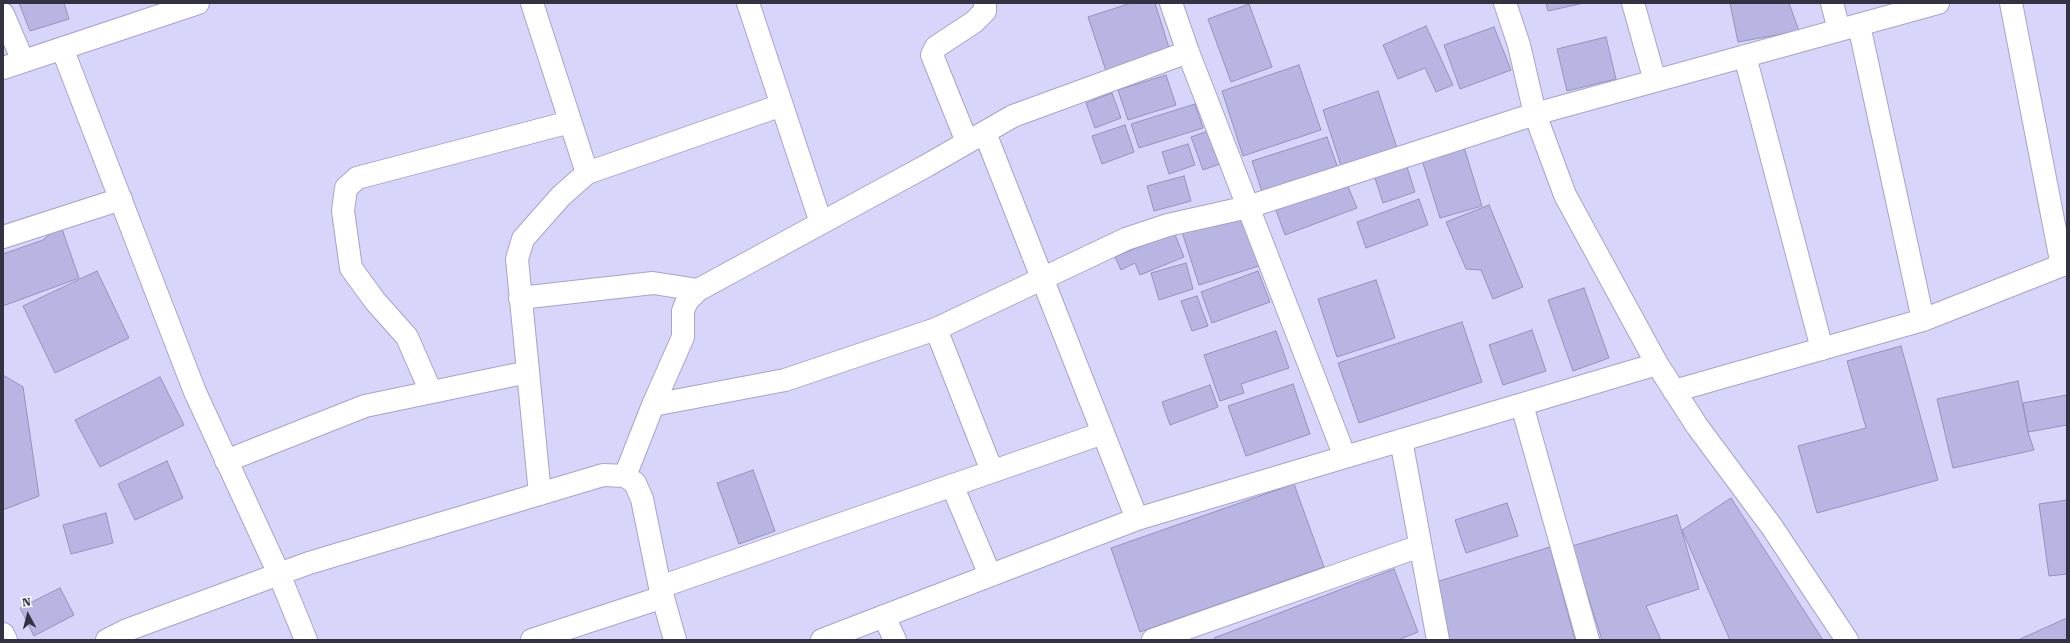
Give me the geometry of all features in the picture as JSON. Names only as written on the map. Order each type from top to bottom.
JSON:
[{"type":"street","points":[[3,14],[13,64],[198,3]]},
{"type":"street","points":[[748,3],[821,223]]},
{"type":"street","points":[[985,3],[984,11],[974,22],[936,47],[932,55],[976,137],[1042,278],[1137,519]]},
{"type":"street","points":[[1171,3],[1188,52],[1345,457]]},
{"type":"street","points":[[1505,3],[1519,45],[1535,114],[1565,195],[1657,364],[1674,391],[1697,426],[1772,527],[1847,640]]},
{"type":"street","points":[[1633,3],[1655,81]]},
{"type":"street","points":[[1832,3],[1849,27],[1923,320]]},
{"type":"street","points":[[653,405],[785,380],[936,330],[1126,239],[1168,224],[1248,207],[1535,114],[1938,3]]},
{"type":"street","points":[[2011,3],[2061,261],[2066,264]]},
{"type":"street","points":[[539,5],[570,122],[587,173]]},
{"type":"street","points":[[62,48],[195,392],[279,574],[306,640]]},
{"type":"street","points":[[625,476],[653,405],[683,337],[683,311],[687,301],[698,290],[1013,116],[1188,52]]},
{"type":"street","points":[[1745,56],[1822,349]]},
{"type":"street","points":[[540,494],[516,259],[523,239],[561,196],[587,173],[782,105]]},
{"type":"street","points":[[431,392],[407,337],[375,301],[352,268],[343,211],[346,188],[357,178],[570,122]]},
{"type":"street","points":[[3,238],[121,199]]},
{"type":"street","points":[[1674,391],[1923,320],[2066,264]]},
{"type":"street","points":[[520,298],[653,283],[698,290]]},
{"type":"street","points":[[936,330],[992,471]]},
{"type":"street","points":[[822,640],[1137,519],[1657,364]]},
{"type":"street","points":[[226,461],[365,406],[528,372]]},
{"type":"street","points":[[1522,405],[1588,640]]},
{"type":"street","points":[[532,640],[952,485],[1103,432]]},
{"type":"street","points":[[1401,440],[1438,640]]},
{"type":"street","points":[[106,640],[127,630],[309,563],[603,475],[625,476],[635,483],[642,499],[661,592],[675,640]]},
{"type":"street","points":[[952,485],[990,575]]},
{"type":"street","points":[[1153,640],[1420,546]]},
{"type":"street","points":[[884,616],[895,640]]},
{"type":"street","points":[[3,634],[6,640]]},
{"type":"building","points":[[19,3],[64,3],[69,19],[30,31]]},
{"type":"building","points":[[1131,3],[1155,3],[1170,51],[1106,71],[1088,17]]},
{"type":"building","points":[[1546,3],[1584,3],[1548,11]]},
{"type":"building","points":[[1730,3],[1789,3],[1799,31],[1738,42]]},
{"type":"building","points":[[1249,4],[1272,67],[1231,82],[1208,19]]},
{"type":"building","points":[[1426,26],[1453,85],[1436,92],[1425,68],[1398,79],[1383,45]]},
{"type":"building","points":[[1494,27],[1511,70],[1460,89],[1444,45]]},
{"type":"building","points":[[1606,37],[1616,79],[1567,91],[1557,49]]},
{"type":"building","points":[[1299,65],[1321,130],[1243,156],[1222,91]]},
{"type":"building","points":[[1166,75],[1176,105],[1128,120],[1118,90]]},
{"type":"building","points":[[1378,91],[1397,148],[1341,166],[1323,110]]},
{"type":"building","points":[[1112,93],[1121,118],[1095,128],[1086,103]]},
{"type":"building","points":[[1195,104],[1203,128],[1139,148],[1131,124]]},
{"type":"building","points":[[1125,125],[1134,152],[1102,164],[1092,136]]},
{"type":"building","points":[[1208,131],[1220,164],[1203,170],[1191,137]]},
{"type":"building","points":[[1327,137],[1339,171],[1263,195],[1252,161]]},
{"type":"building","points":[[1188,144],[1195,165],[1169,174],[1162,152]]},
{"type":"building","points":[[1464,147],[1482,206],[1440,218],[1422,160]]},
{"type":"building","points":[[1406,164],[1415,192],[1383,203],[1374,175]]},
{"type":"building","points":[[1184,176],[1191,201],[1154,211],[1147,186]]},
{"type":"building","points":[[1347,184],[1357,208],[1285,235],[1276,210]]},
{"type":"building","points":[[1419,199],[1428,225],[1366,248],[1357,222]]},
{"type":"building","points":[[1489,205],[1523,287],[1493,299],[1481,270],[1466,269],[1446,222]]},
{"type":"building","points":[[1242,213],[1259,266],[1199,285],[1182,232]]},
{"type":"building","points":[[62,229],[79,278],[3,306],[3,254],[43,240],[52,232]]},
{"type":"building","points":[[1174,232],[1184,257],[1140,275],[1135,263],[1121,270],[1115,257]]},
{"type":"building","points":[[1186,263],[1193,289],[1159,300],[1151,273]]},
{"type":"building","points":[[97,271],[129,338],[55,373],[23,306]]},
{"type":"building","points":[[1258,271],[1270,302],[1212,323],[1201,292]]},
{"type":"building","points":[[1376,280],[1395,338],[1337,357],[1318,299]]},
{"type":"building","points":[[1584,288],[1609,358],[1573,371],[1548,300]]},
{"type":"building","points":[[1197,296],[1208,326],[1192,331],[1181,301]]},
{"type":"building","points":[[1462,322],[1482,382],[1359,423],[1338,363]]},
{"type":"building","points":[[1532,330],[1546,371],[1503,385],[1489,345]]},
{"type":"building","points":[[1276,331],[1289,368],[1241,384],[1244,393],[1220,401],[1204,355]]},
{"type":"building","points":[[1901,346],[1938,480],[1817,513],[1798,446],[1866,428],[1847,361]]},
{"type":"building","points":[[3,375],[23,387],[39,496],[3,510]]},
{"type":"building","points":[[160,377],[184,425],[100,467],[75,420]]},
{"type":"building","points":[[2018,381],[2028,432],[2034,450],[1953,468],[1937,399]]},
{"type":"building","points":[[1293,384],[1310,434],[1246,456],[1228,406]]},
{"type":"building","points":[[1210,385],[1218,407],[1170,425],[1162,402]]},
{"type":"building","points":[[2067,395],[2067,425],[2028,432],[2023,403]]},
{"type":"building","points":[[167,461],[183,498],[135,520],[118,484]]},
{"type":"building","points":[[753,470],[775,531],[739,544],[717,483]]},
{"type":"building","points":[[1294,484],[1324,567],[1140,632],[1111,548]]},
{"type":"building","points":[[1731,498],[1823,640],[1730,640],[1682,530]]},
{"type":"building","points":[[2067,500],[2067,574],[2049,576],[2039,504]]},
{"type":"building","points":[[1507,503],[1518,536],[1466,553],[1455,520]]},
{"type":"building","points":[[106,513],[113,543],[71,554],[63,525]]},
{"type":"building","points":[[1677,515],[1699,589],[1646,606],[1661,640],[1602,640],[1572,546]]},
{"type":"building","points":[[1550,547],[1575,640],[1447,640],[1436,582]]},
{"type":"building","points":[[1394,569],[1418,632],[1398,640],[1215,640],[1214,638]]},
{"type":"building","points":[[60,588],[74,615],[34,636],[20,608]]},
{"type":"building","points":[[2067,618],[2067,640],[2018,640]]}]
